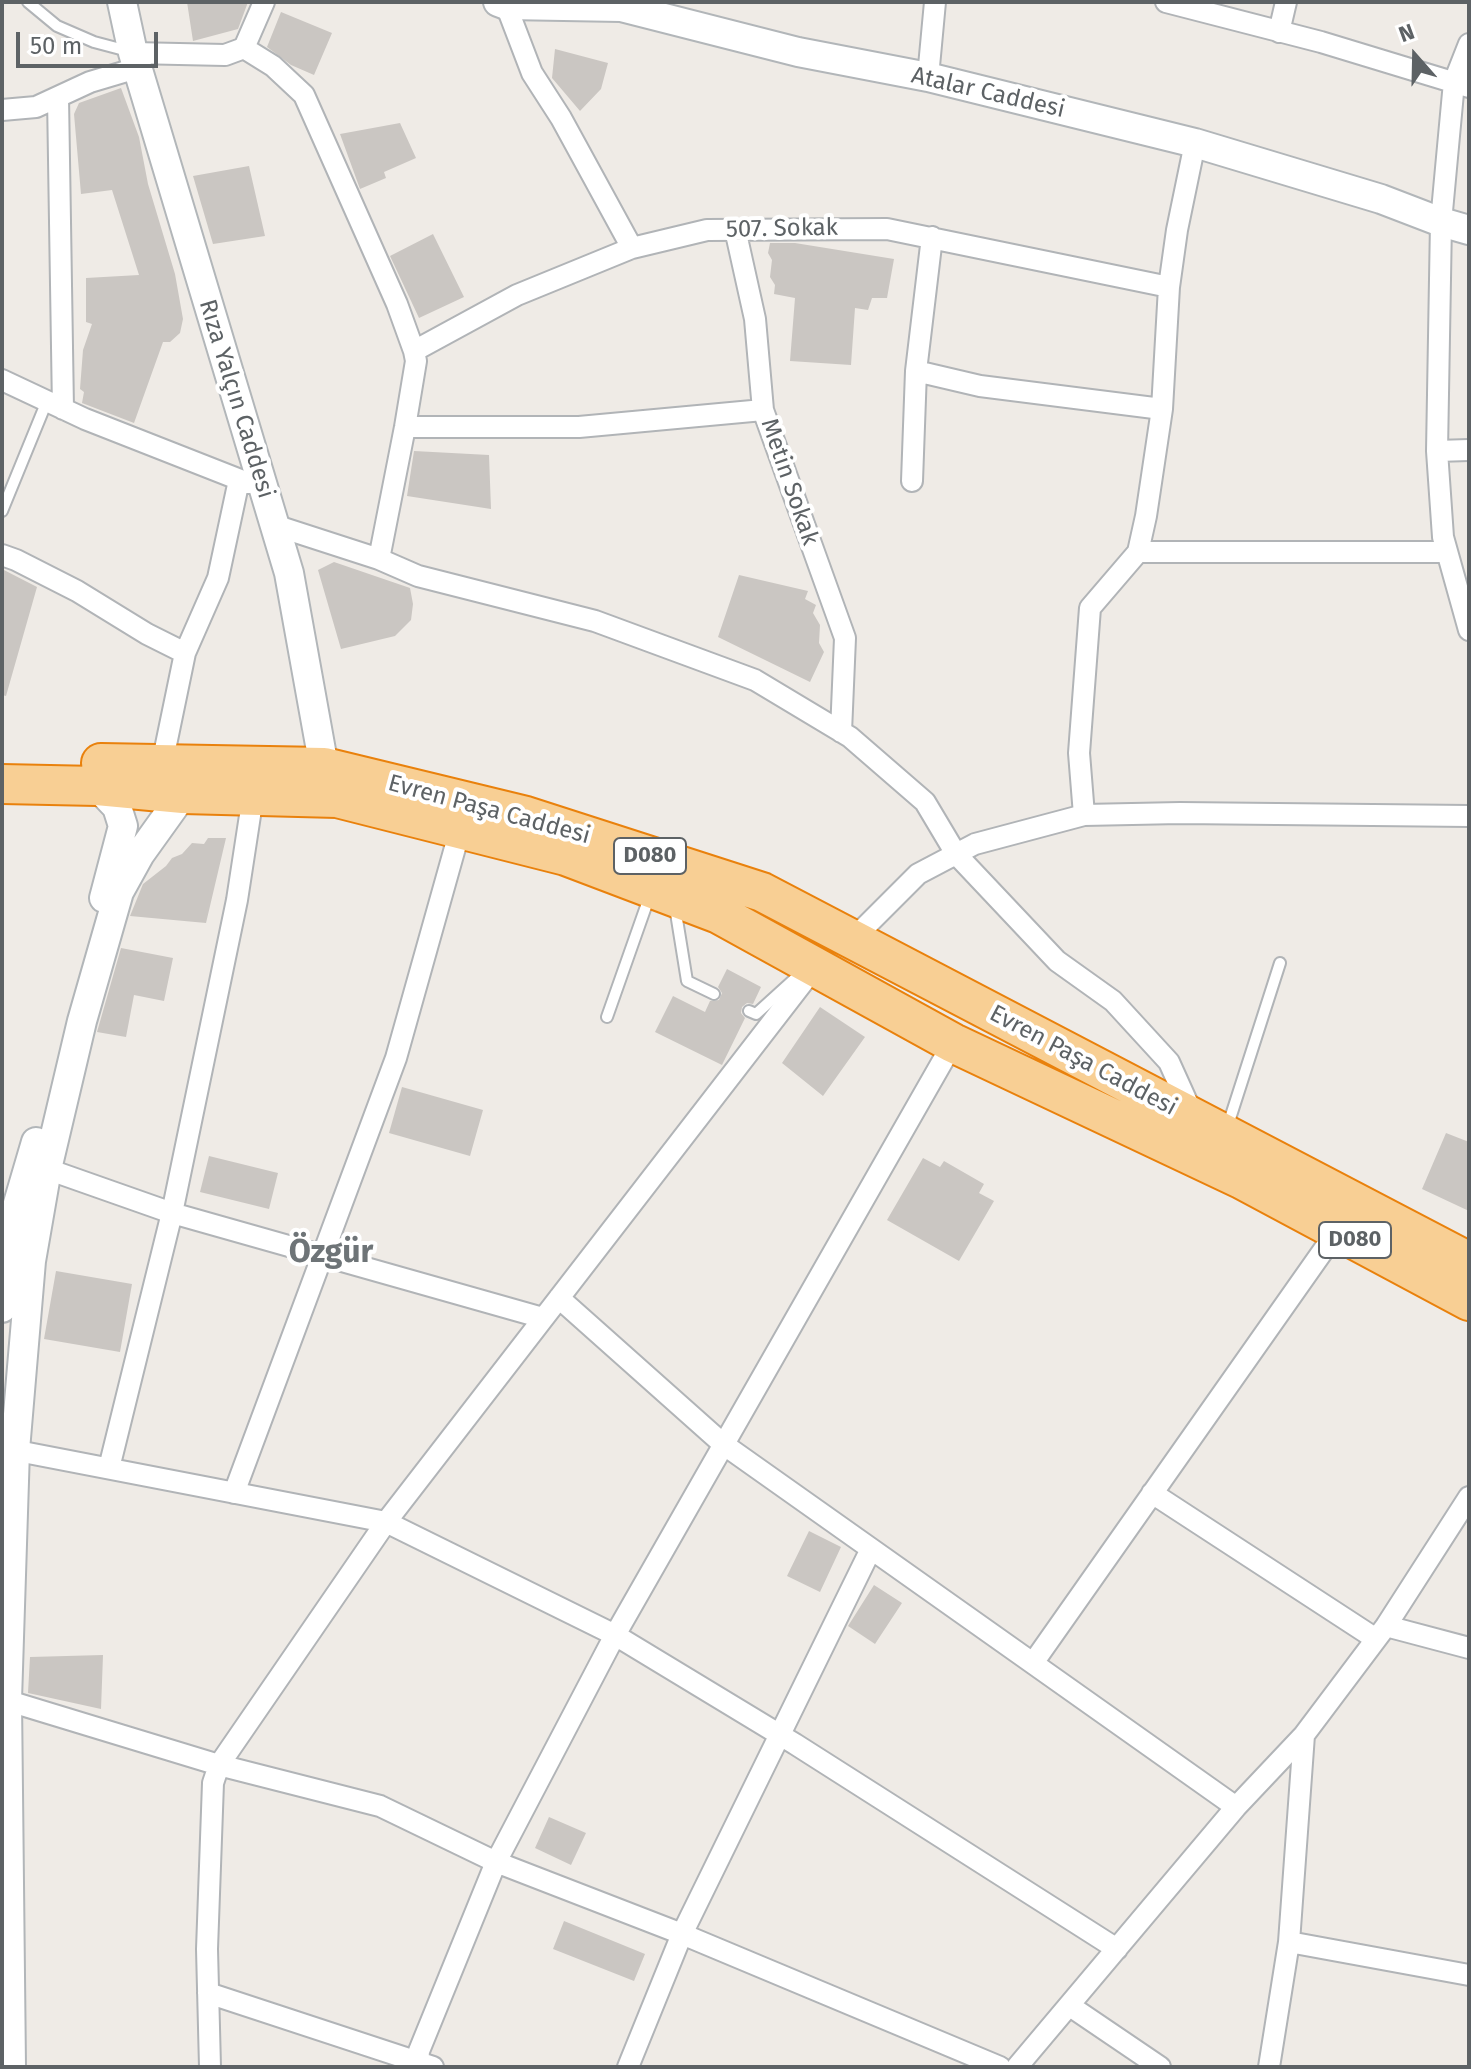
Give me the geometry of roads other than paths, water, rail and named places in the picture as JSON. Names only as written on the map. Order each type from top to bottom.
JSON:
[{"type":"highway","name":"Evren Paşa Caddesi","points":[[2,762],[173,779],[330,782],[526,816],[762,892],[1226,1144]]},
{"type":"highway","name":"Evren Paşa Caddesi","points":[[2,784],[97,786],[173,779],[253,796],[330,782],[460,830],[566,856],[719,914],[953,1043],[1226,1144]]},
{"type":"highway","name":"D080","points":[[1226,1144],[1337,1231],[1469,1301]]},
{"type":"highway","name":"D080","points":[[1226,1144],[1469,1262]]},
{"type":"street","name":"Rıza Yalçın Caddesi","points":[[122,2],[135,61],[251,484],[274,525],[289,573],[330,782]]},
{"type":"street","points":[[2,110],[36,107],[135,61],[225,55],[244,48],[264,2]]},
{"type":"street","points":[[928,77],[935,2]]},
{"type":"street","points":[[1279,32],[1286,2]]},
{"type":"street","points":[[502,3],[532,73],[561,118],[632,248]]},
{"type":"street","name":"Atalar Caddesi","points":[[502,3],[621,5],[798,52],[928,77],[1195,143],[1381,199],[1469,230]]},
{"type":"street","points":[[1171,3],[1461,84]]},
{"type":"street","points":[[1469,44],[1441,222],[1437,451],[1443,537],[1467,609],[1469,630]]},
{"type":"street","points":[[244,48],[273,66],[304,95],[397,304],[414,351],[416,361],[405,427],[379,559]]},
{"type":"street","points":[[55,405],[58,97]]},
{"type":"street","points":[[1084,815],[1079,753],[1090,608],[1138,552],[1153,483],[1162,409],[1169,287],[1195,143]]},
{"type":"street","name":"Metin Sokak","points":[[735,229],[755,319],[763,410],[845,638],[841,732]]},
{"type":"street","name":"507. Sokak","points":[[414,351],[517,295],[632,248],[707,230],[887,229],[1169,287]]},
{"type":"street","points":[[912,481],[916,371],[932,237]]},
{"type":"street","points":[[916,371],[980,386],[1162,409]]},
{"type":"street","points":[[2,380],[55,405],[251,484],[218,578],[185,653],[173,779],[140,854],[119,892],[82,1021],[47,1169],[31,1261],[8,1449],[4,1699],[11,2067]]},
{"type":"street","points":[[405,427],[579,427],[763,410]]},
{"type":"street","points":[[1437,451],[1469,450]]},
{"type":"street","points":[[274,525],[379,559],[418,576],[595,621],[755,680],[841,732],[925,802],[956,854],[1057,961],[1113,1001],[1169,1062],[1226,1144]]},
{"type":"street","points":[[1138,552],[1447,552]]},
{"type":"street","points":[[2,555],[77,591],[147,634],[185,653]]},
{"type":"street","points":[[2,1308],[14,1217],[82,984],[123,826],[117,807],[97,786]]},
{"type":"street","points":[[109,1468],[172,1213],[237,900],[253,796]]},
{"type":"street","points":[[852,940],[918,874],[975,844],[1084,815],[1469,816]]},
{"type":"street","points":[[234,1493],[396,1058],[460,830]]},
{"type":"street","points":[[210,2067],[208,1993],[213,1783],[219,1765],[386,1522],[812,967]]},
{"type":"street","points":[[423,2065],[419,2051],[496,1862],[615,1635],[953,1043]]},
{"type":"street","points":[[47,1169],[172,1213],[543,1318]]},
{"type":"street","points":[[1033,1663],[1337,1231]]},
{"type":"street","points":[[559,1298],[723,1444],[1236,1807]]},
{"type":"street","points":[[8,1449],[386,1522],[615,1635],[779,1734],[1117,1949]]},
{"type":"street","points":[[1152,1493],[1381,1633],[1469,1648]]},
{"type":"street","points":[[1017,2067],[1236,1807],[1304,1735],[1381,1633],[1469,1497]]},
{"type":"street","points":[[628,2067],[682,1934],[871,1549]]},
{"type":"street","points":[[4,1699],[219,1765],[380,1806],[496,1862],[682,1934],[1000,2067]]},
{"type":"street","points":[[1269,2067],[1289,1942],[1304,1735]]},
{"type":"street","points":[[1289,1942],[1469,1975]]},
{"type":"street","points":[[208,1993],[423,2065]]},
{"type":"street","points":[[1070,2006],[1160,2067]]},
{"type":"lane","points":[[28,2],[57,26],[135,61]]},
{"type":"lane","points":[[2,511],[55,405]]},
{"type":"lane","points":[[663,893],[687,981],[714,994]]},
{"type":"lane","points":[[607,1017],[663,893]]},
{"type":"lane","points":[[1226,1144],[1280,963]]},
{"type":"lane","points":[[749,1011],[756,1014],[812,967]]},
{"type":"district","name":"Özgür","points":[[331,1253]]}]
